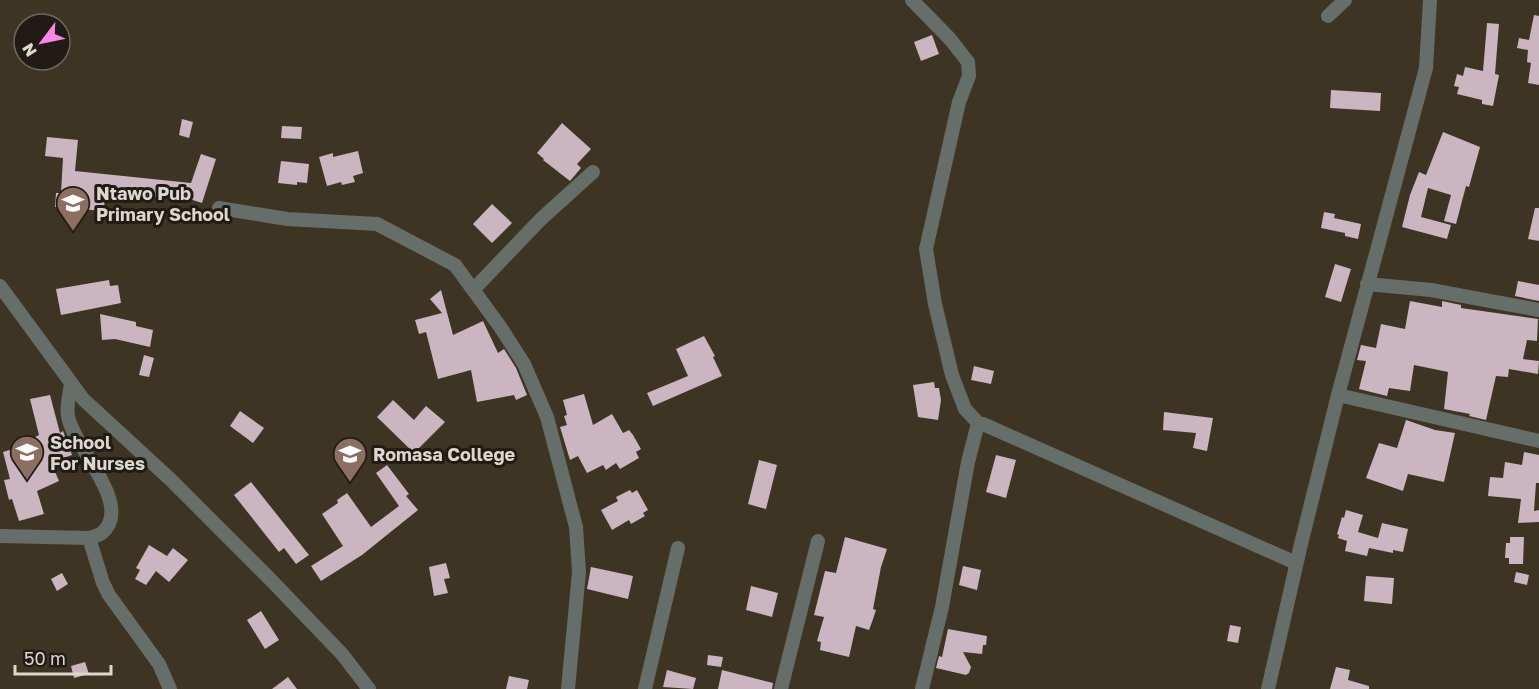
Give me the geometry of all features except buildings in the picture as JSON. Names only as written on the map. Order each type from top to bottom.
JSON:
[{"type":"street","points":[[912,0],[950,39],[968,62],[969,76],[959,102],[926,249],[935,304],[952,375],[965,409],[980,425],[983,424],[1068,460],[1296,563]]},
{"type":"street","points":[[1328,16],[1345,0]]},
{"type":"street","points":[[1268,689],[1296,563],[1338,396],[1426,68],[1430,0]]},
{"type":"street","points":[[473,290],[541,219],[593,172]]},
{"type":"street","points":[[219,208],[287,219],[377,224],[455,265],[501,328],[524,364],[547,417],[576,527],[579,572],[567,689]]},
{"type":"street","points":[[1367,284],[1431,290],[1539,310]]},
{"type":"street","points":[[0,286],[71,383],[96,413],[171,480],[342,654],[369,689]]},
{"type":"street","points":[[0,536],[89,538],[102,533],[110,521],[111,509],[108,493],[71,428],[68,415],[71,383]]},
{"type":"street","points":[[1338,396],[1539,441]]},
{"type":"street","points":[[922,689],[942,607],[968,462],[977,427],[980,425]]},
{"type":"street","points":[[89,538],[109,595],[159,664],[170,689]]},
{"type":"street","points":[[781,689],[819,542]]},
{"type":"street","points":[[645,689],[678,548]]},
{"type":"place","name":"Ntawo Pub Primary School","points":[[73,232]]},
{"type":"place","name":"School For Nurses","points":[[27,481]]},
{"type":"place","name":"Romasa College","points":[[350,483]]}]
